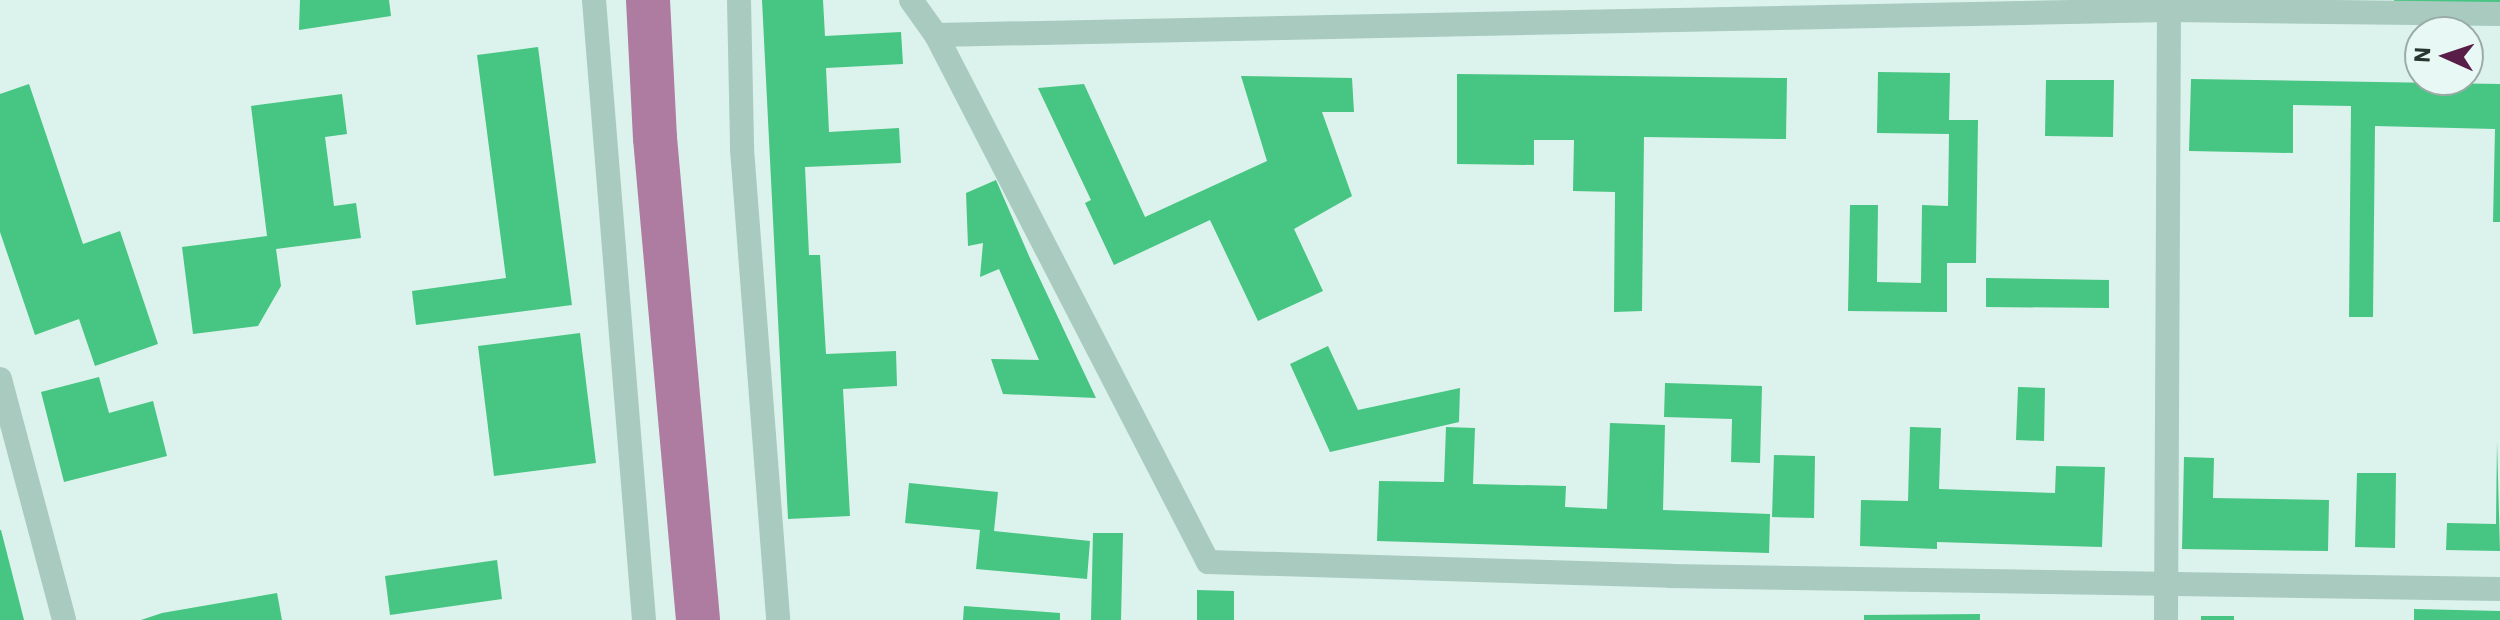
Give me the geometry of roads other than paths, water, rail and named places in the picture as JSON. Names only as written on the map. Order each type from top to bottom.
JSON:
[{"type":"street","points":[[594,0],[644,620]]},
{"type":"street","points":[[739,0],[742,149],[778,620]]},
{"type":"street","points":[[911,0],[936,35],[1208,562],[1670,576],[2500,589]]},
{"type":"street","points":[[936,35],[2169,5],[2500,14]]},
{"type":"street","points":[[2166,620],[2169,5]]},
{"type":"street","points":[[0,379],[64,620]]},
{"type":"waterway","points":[[648,0],[655,138],[698,620]]}]
